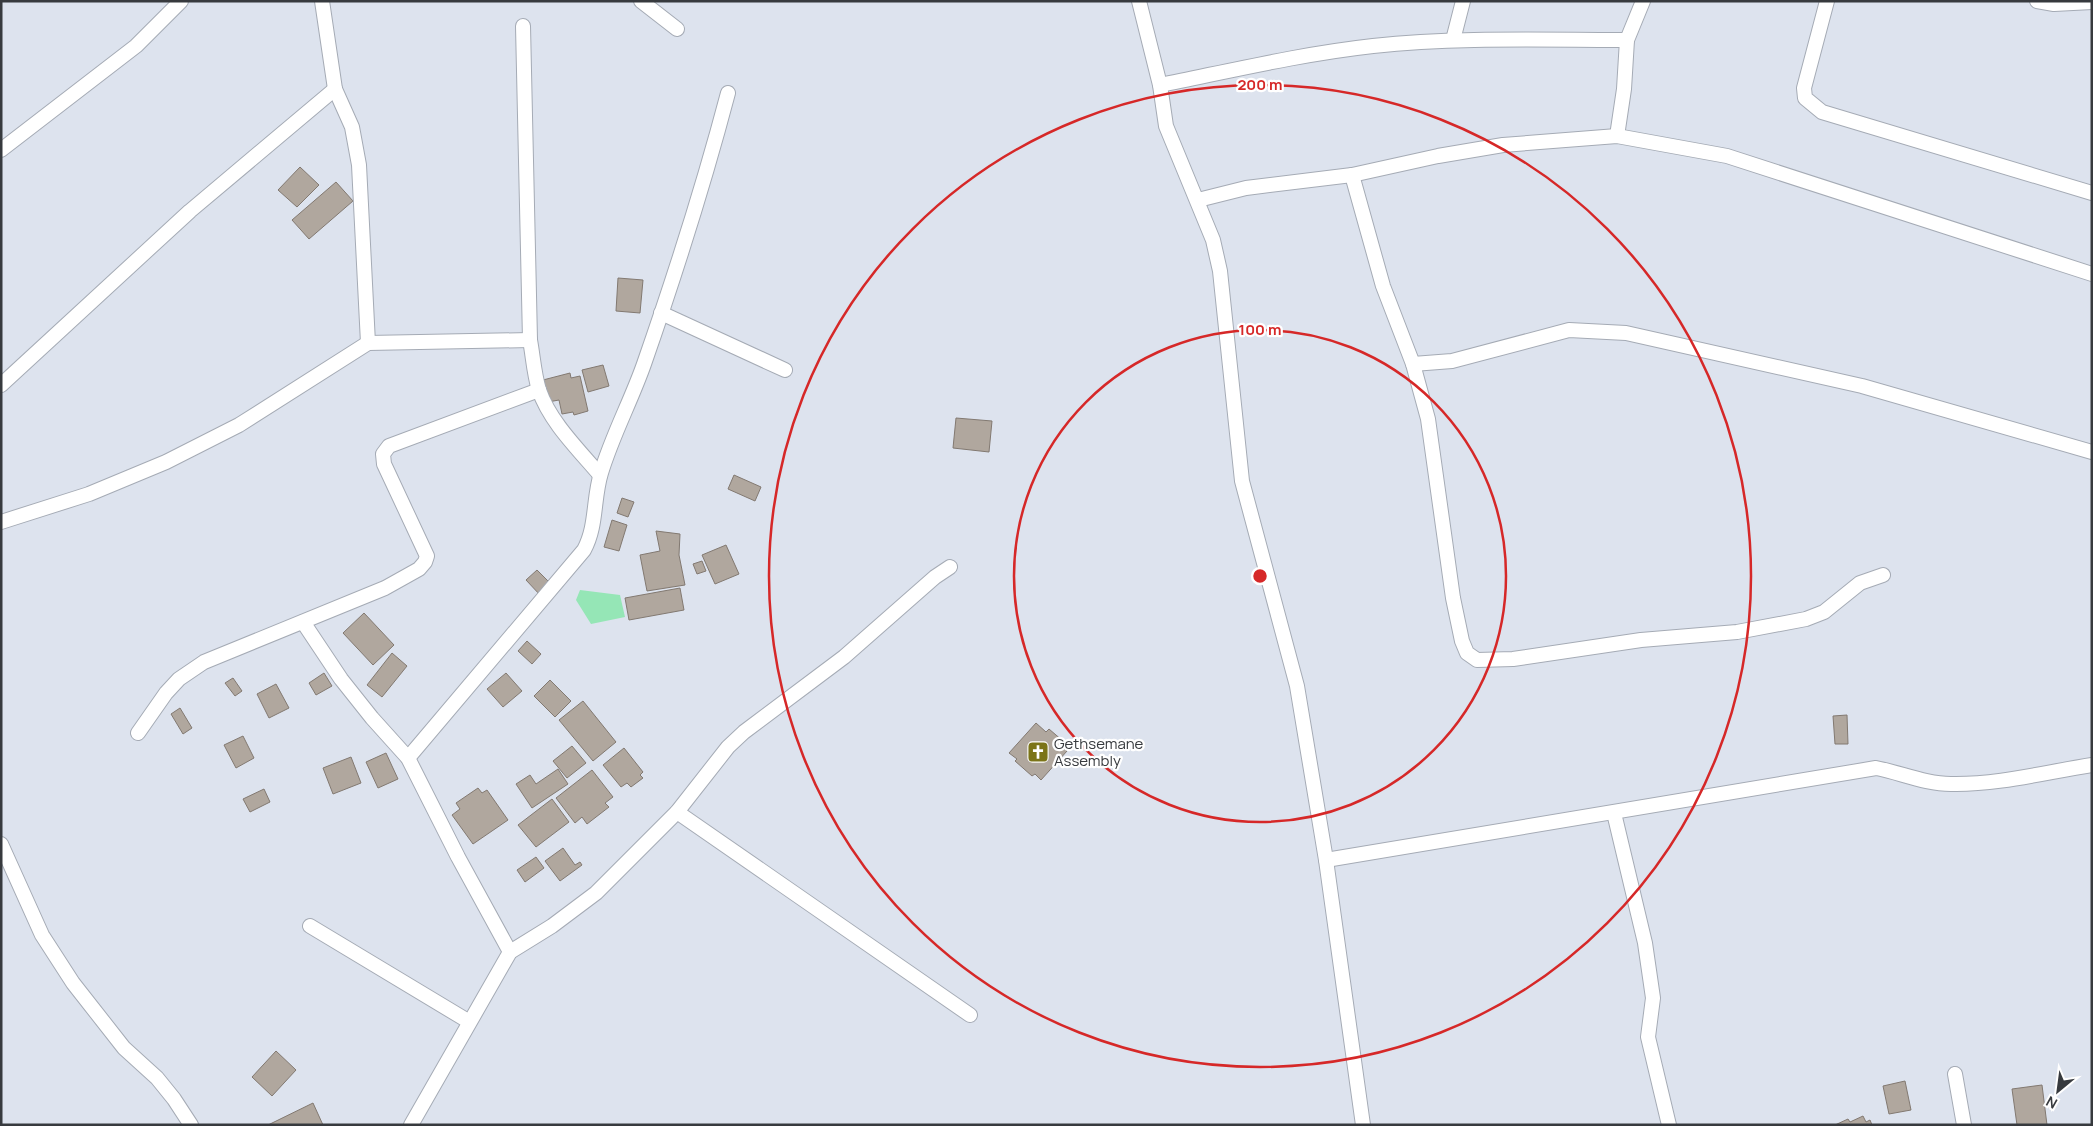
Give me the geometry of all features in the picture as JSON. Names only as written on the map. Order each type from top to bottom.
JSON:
[{"type":"street","points":[[1,150],[136,46],[181,1]]},
{"type":"street","points":[[322,1],[336,89],[352,127],[359,165],[368,344]]},
{"type":"street","points":[[641,1],[677,29]]},
{"type":"street","points":[[1139,1],[1160,85],[1166,126],[1213,240],[1220,271],[1242,481],[1297,686],[1326,860],[1363,1125]]},
{"type":"street","points":[[1453,40],[1463,1]]},
{"type":"street","points":[[1617,136],[1624,89],[1627,40],[1643,1]]},
{"type":"street","points":[[1828,1],[1804,88],[1805,98],[1822,112],[2092,193]]},
{"type":"street","points":[[2037,1],[2054,4],[2092,2]]},
{"type":"street","points":[[523,26],[530,340],[539,390],[550,413],[600,475]]},
{"type":"street","points":[[1160,85],[1294,58],[1372,46],[1453,40],[1627,40]]},
{"type":"street","points":[[1,385],[190,211],[336,89]]},
{"type":"street","points":[[408,758],[584,550],[593,529],[600,475],[643,366],[661,313],[705,180],[728,93]]},
{"type":"street","points":[[1198,200],[1268,184],[1352,175],[1438,156],[1502,146],[1617,136],[1727,156],[2092,274]]},
{"type":"street","points":[[1352,175],[1383,286],[1413,364],[1428,419],[1453,598],[1466,654],[1477,660],[1513,659],[1641,640],[1737,632],[1806,618],[1824,612],[1860,583],[1883,575]]},
{"type":"street","points":[[661,313],[785,370]]},
{"type":"street","points":[[1413,364],[1452,361],[1568,330],[1626,333],[1862,386],[2092,452]]},
{"type":"street","points":[[1,522],[89,494],[166,462],[239,425],[368,344],[530,340]]},
{"type":"street","points":[[138,733],[166,693],[179,679],[204,662],[385,588],[419,569],[427,556],[384,464],[383,454],[389,446],[539,390]]},
{"type":"street","points":[[411,1125],[468,1021],[510,952],[552,926],[596,893],[677,812],[728,747],[744,732],[844,657],[935,576],[950,567]]},
{"type":"street","points":[[303,622],[346,685],[408,758],[458,857],[510,952]]},
{"type":"street","points":[[1326,860],[1876,768],[1926,781],[1950,784],[1984,782],[2092,765]]},
{"type":"street","points":[[677,812],[970,1015]]},
{"type":"street","points":[[1614,813],[1645,943],[1654,998],[1648,1037],[1669,1125]]},
{"type":"street","points":[[1,844],[42,935],[74,983],[124,1048],[157,1078],[191,1125]]},
{"type":"street","points":[[310,926],[468,1021]]},
{"type":"street","points":[[1955,1074],[1964,1125]]},
{"type":"green space","points":[[580,590],[620,595],[625,617],[591,624],[576,600]]},
{"type":"building","points":[[300,167],[319,185],[297,207],[278,190]]},
{"type":"building","points":[[336,182],[353,201],[309,239],[292,220]]},
{"type":"building","points":[[618,278],[643,280],[640,313],[616,311]]},
{"type":"building","points":[[603,365],[609,386],[588,392],[582,370]]},
{"type":"building","points":[[570,373],[571,378],[580,376],[588,411],[574,415],[573,412],[562,414],[559,400],[548,402],[543,380]]},
{"type":"building","points":[[956,418],[992,421],[989,452],[953,448]]},
{"type":"building","points":[[734,475],[761,487],[755,501],[728,489]]},
{"type":"building","points":[[622,498],[634,502],[628,517],[617,513]]},
{"type":"building","points":[[612,520],[627,525],[619,551],[604,547]]},
{"type":"building","points":[[656,531],[680,534],[679,555],[685,585],[647,591],[640,555],[660,551]]},
{"type":"building","points":[[726,545],[739,574],[715,584],[702,555]]},
{"type":"building","points":[[702,561],[706,571],[697,574],[693,564]]},
{"type":"building","points":[[537,570],[552,585],[541,596],[526,580]]},
{"type":"building","points":[[680,588],[684,610],[629,620],[625,598]]},
{"type":"building","points":[[364,613],[394,645],[373,665],[343,633]]},
{"type":"building","points":[[527,641],[541,654],[532,664],[518,651]]},
{"type":"building","points":[[392,653],[407,666],[382,697],[367,685]]},
{"type":"building","points":[[324,673],[332,686],[316,695],[309,683]]},
{"type":"building","points":[[506,673],[522,691],[503,707],[487,689]]},
{"type":"building","points":[[233,678],[242,691],[235,696],[225,683]]},
{"type":"building","points":[[550,680],[571,701],[555,717],[534,696]]},
{"type":"building","points":[[276,684],[289,708],[269,718],[257,694]]},
{"type":"building","points":[[583,701],[616,742],[593,761],[559,720]]},
{"type":"building","points":[[180,708],[192,728],[183,734],[171,714]]},
{"type":"building","points":[[1847,715],[1848,744],[1835,744],[1833,716]]},
{"type":"building","name":"Gethsemane Assembly","points":[[1036,723],[1046,732],[1049,729],[1063,741],[1060,745],[1067,751],[1041,780],[1035,774],[1032,776],[1009,753]]},
{"type":"building","points":[[243,736],[254,758],[236,768],[224,745]]},
{"type":"building","points":[[572,746],[586,763],[567,778],[553,761]]},
{"type":"building","points":[[624,748],[643,772],[640,775],[643,778],[631,787],[627,783],[621,787],[603,765]]},
{"type":"building","points":[[386,753],[398,779],[378,788],[366,762]]},
{"type":"building","points":[[351,757],[361,783],[333,794],[323,768]]},
{"type":"building","points":[[558,769],[568,784],[532,808],[516,784],[530,775],[536,784]]},
{"type":"building","points":[[592,770],[613,797],[605,803],[609,807],[587,824],[582,817],[575,823],[556,798]]},
{"type":"building","points":[[478,788],[482,793],[487,790],[508,820],[473,844],[452,815],[460,809],[456,803]]},
{"type":"building","points":[[264,789],[270,802],[250,812],[243,799]]},
{"type":"building","points":[[552,799],[569,822],[536,847],[518,825]]},
{"type":"building","points":[[563,848],[575,865],[580,862],[582,865],[560,881],[545,861]]},
{"type":"building","points":[[536,857],[544,868],[525,882],[517,870]]},
{"type":"building","points":[[276,1051],[296,1070],[272,1096],[252,1077]]},
{"type":"building","points":[[1905,1081],[1911,1110],[1889,1114],[1883,1086]]},
{"type":"building","points":[[2042,1085],[2047,1125],[2017,1125],[2012,1089]]},
{"type":"building","points":[[313,1103],[323,1125],[268,1125]]},
{"type":"building","points":[[1863,1116],[1866,1122],[1870,1120],[1872,1125],[1835,1125],[1848,1119],[1850,1122]]},
{"type":"place","name":"Gethsemane Assembly","points":[[1038,752]]}]
